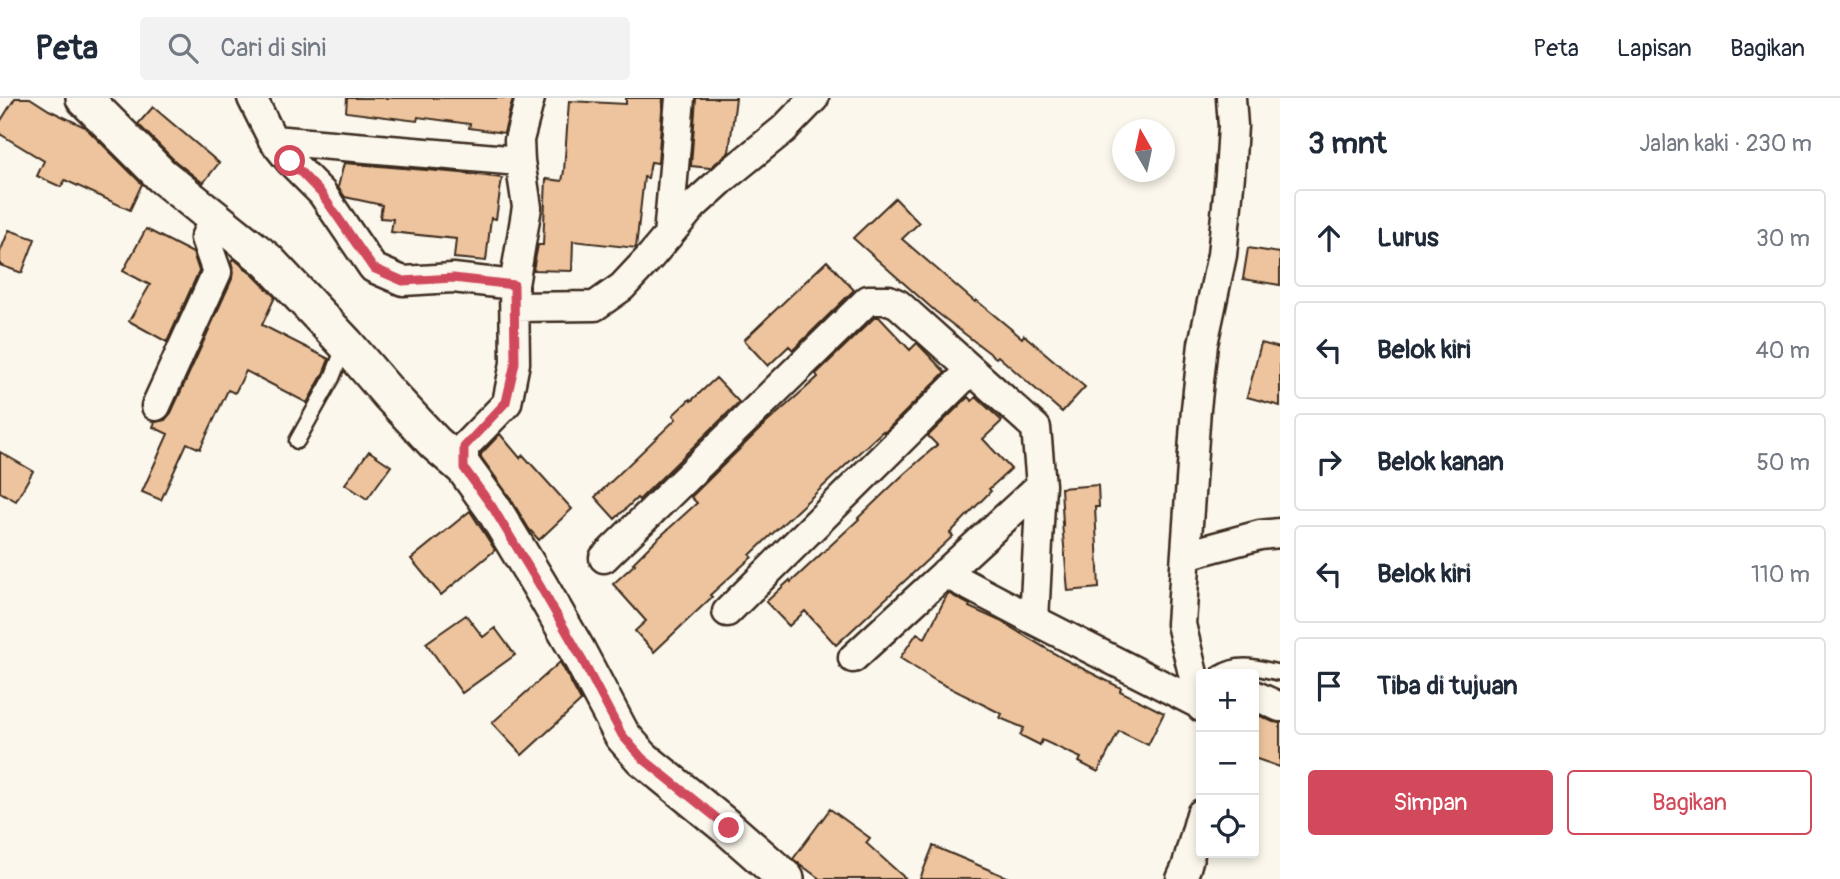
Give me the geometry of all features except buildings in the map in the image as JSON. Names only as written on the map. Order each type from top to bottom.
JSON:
[{"type":"street","points":[[85,98],[162,177],[267,260],[435,443],[464,468],[493,508],[534,575],[622,735],[642,758],[729,828],[786,879]]},
{"type":"street","points":[[252,98],[273,140],[321,193],[373,268],[403,281],[453,278],[515,296],[595,306],[622,287],[693,206],[784,129],[814,98]]},
{"type":"street","points":[[464,468],[464,447],[506,402],[515,363],[515,296],[527,207],[519,140],[530,98]]},
{"type":"street","points":[[668,236],[680,98]]},
{"type":"street","points":[[1204,669],[1181,624],[1203,344],[1222,255],[1230,175],[1233,126],[1231,98]]},
{"type":"street","points":[[273,140],[520,161]]},
{"type":"street","points":[[156,406],[217,272],[205,238],[214,218]]},
{"type":"street","points":[[604,558],[868,300],[889,300],[898,304],[1036,428],[1041,485],[1034,620]]},
{"type":"street","points":[[727,612],[971,370]]},
{"type":"street","points":[[853,658],[1041,485]]},
{"type":"street","points":[[1186,555],[1260,535],[1280,533]]},
{"type":"street","points":[[945,573],[1196,703]]},
{"type":"street","points":[[1259,697],[1280,707]]},
{"type":"street","points":[[1181,879],[1196,832]]},
{"type":"lane","points":[[297,441],[332,378],[346,344]]},
{"type":"lane","points":[[1223,669],[1250,666],[1280,673]]},
{"type":"route","points":[[290,161],[321,193],[373,268],[403,281],[453,278],[514,285],[515,363],[506,402],[464,447],[464,468],[493,508],[540,586],[622,735],[642,758],[729,828]]}]
